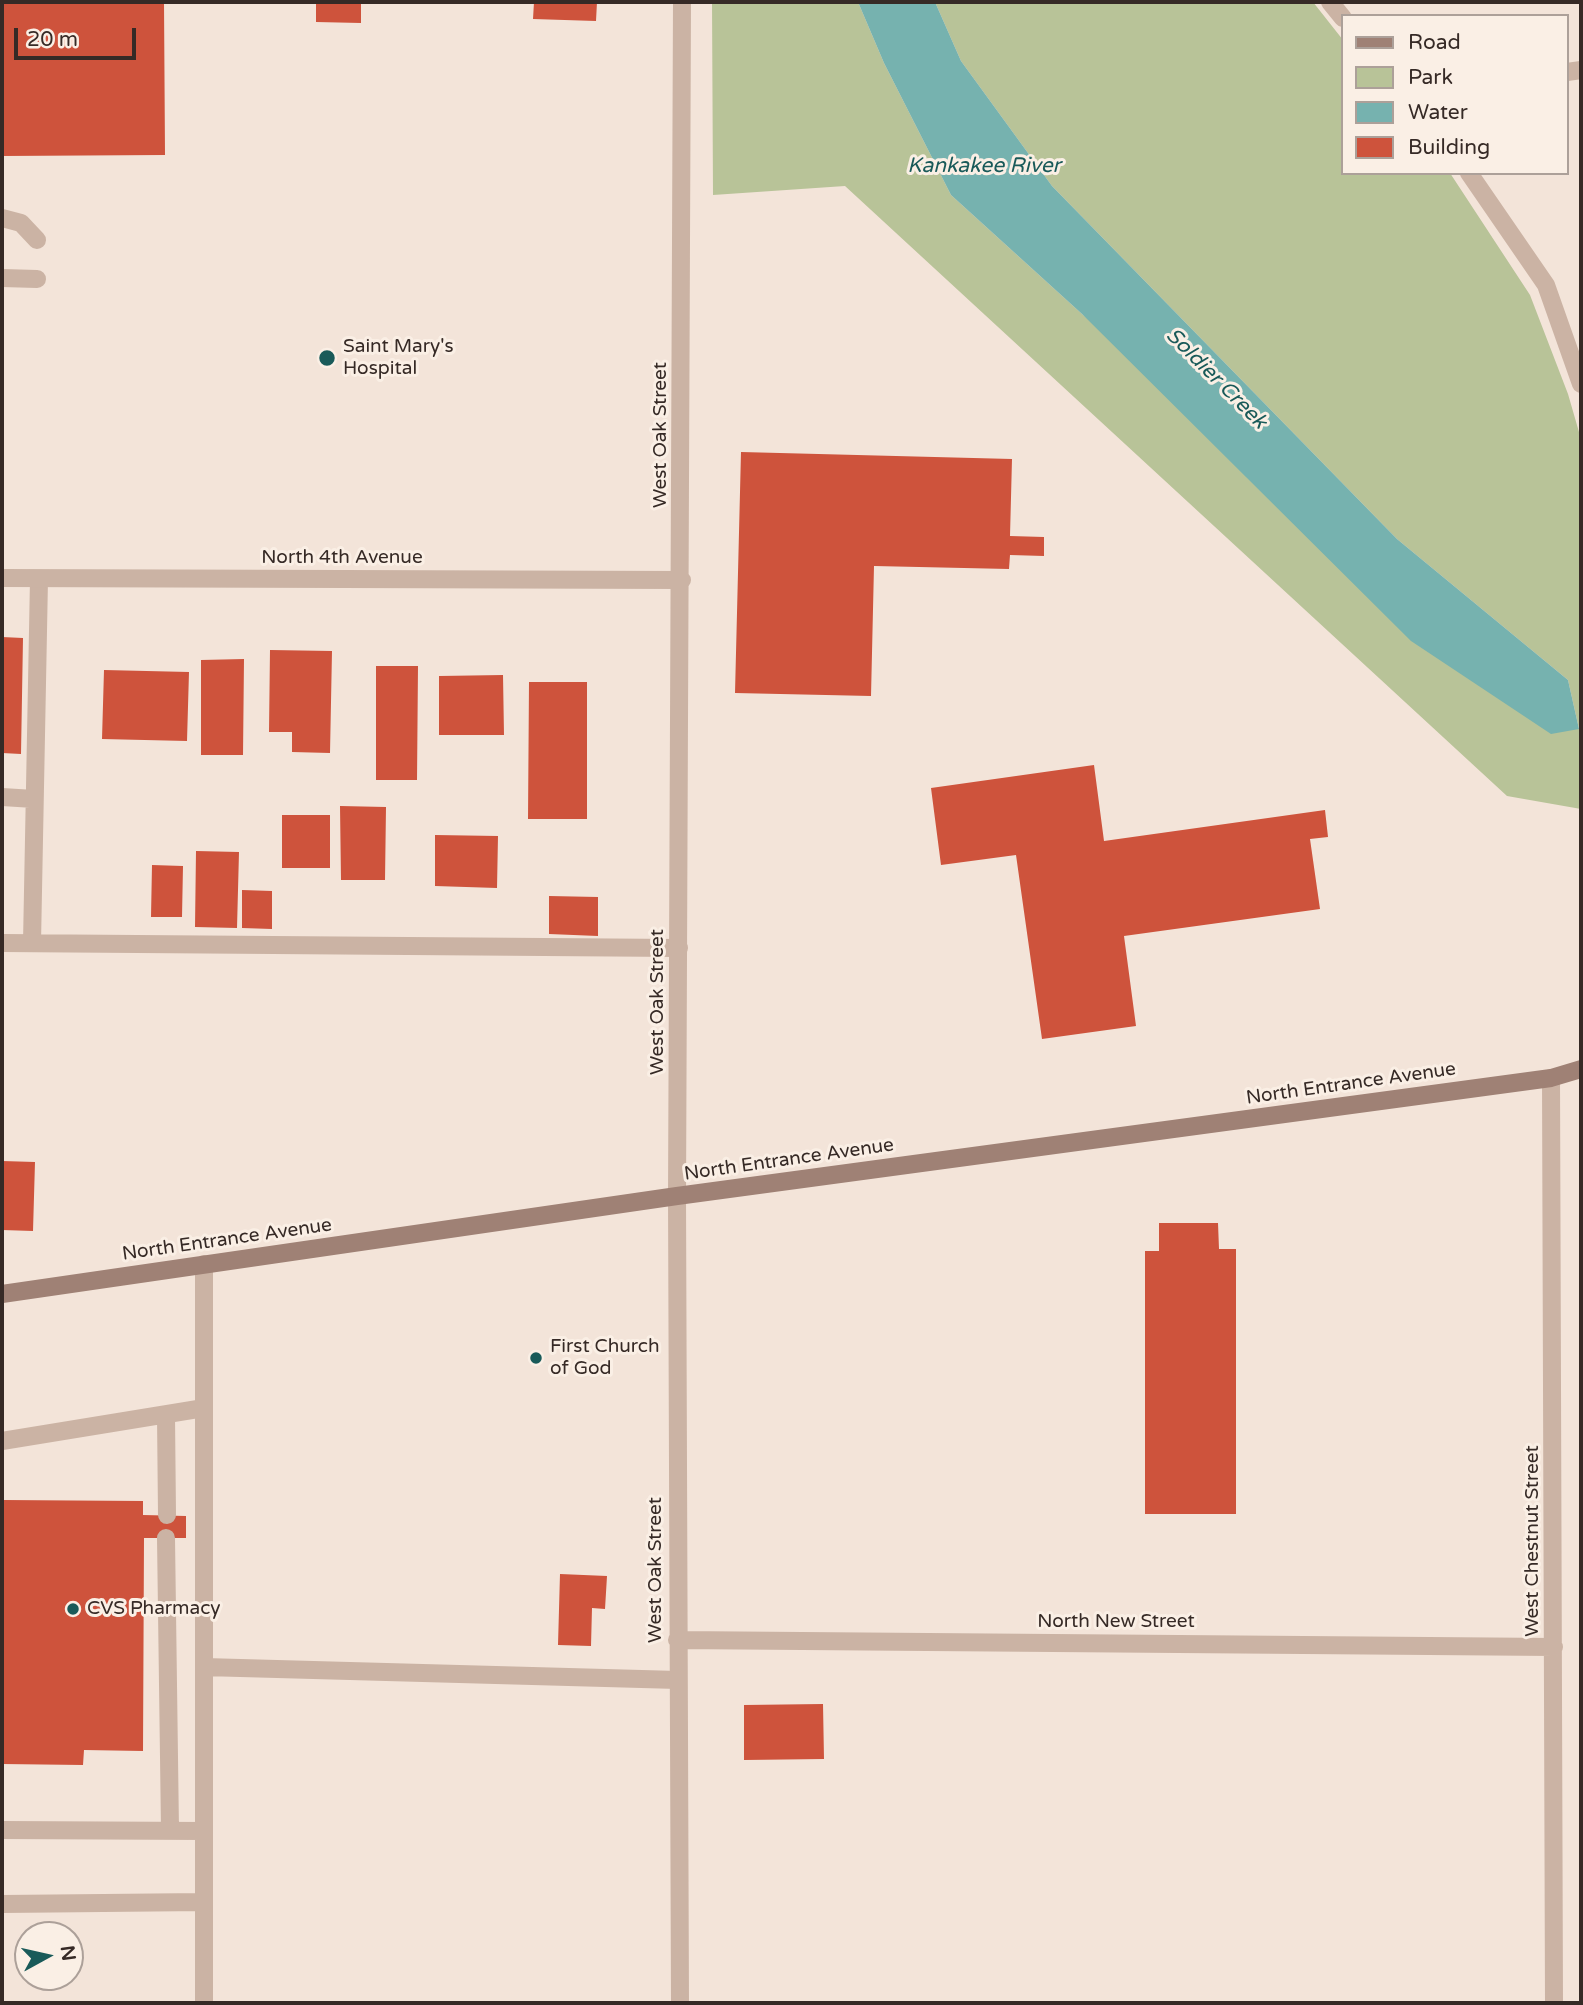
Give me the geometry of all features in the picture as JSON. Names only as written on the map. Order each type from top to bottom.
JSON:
[{"type":"main road","name":"North Entrance Avenue","points":[[2,1294],[677,1196],[1551,1078],[1581,1069]]},
{"type":"street","name":"West Oak Street","points":[[680,2003],[677,1196],[682,580],[682,2]]},
{"type":"street","points":[[1330,2],[1342,17]]},
{"type":"street","points":[[1470,175],[1546,285],[1581,384]]},
{"type":"street","points":[[2,218],[21,223],[37,240]]},
{"type":"street","points":[[2,278],[37,279]]},
{"type":"street","name":"North 4th Avenue","points":[[2,578],[682,580]]},
{"type":"street","points":[[32,943],[38,579]]},
{"type":"street","points":[[2,797],[34,799]]},
{"type":"street","points":[[2,943],[679,948]]},
{"type":"street","name":"West Chestnut Street","points":[[1551,1078],[1554,2003]]},
{"type":"street","points":[[204,1264],[204,2003]]},
{"type":"street","points":[[2,1441],[204,1408]]},
{"type":"street","points":[[166,1416],[167,1515]]},
{"type":"street","points":[[166,1538],[170,1830]]},
{"type":"street","name":"North New Street","points":[[677,1640],[1554,1647]]},
{"type":"street","points":[[204,1667],[678,1680]]},
{"type":"street","points":[[2,1830],[204,1831]]},
{"type":"street","points":[[2,1904],[204,1902]]},
{"type":"green space","points":[[712,2],[858,2],[884,63],[951,195],[1082,314],[1579,729],[1568,680],[1397,539],[1052,186],[961,61],[935,2],[1313,2],[1342,39],[1342,175],[1451,175],[1530,295],[1568,394],[1581,439],[1581,809],[1507,796],[845,186],[713,195]]},
{"type":"water","name":"Kankakee River","points":[[858,2],[935,2],[961,61],[1052,186],[1397,539],[1568,680],[1579,729],[1551,734],[1411,641],[1082,314],[951,195],[884,63]]},
{"type":"building","points":[[2,2],[164,2],[165,155],[2,156]]},
{"type":"building","points":[[316,2],[361,2],[361,23],[316,22]]},
{"type":"building","points":[[534,2],[597,2],[596,21],[533,19]]},
{"type":"building","points":[[741,452],[1012,459],[1010,536],[1044,537],[1044,556],[1010,555],[1009,569],[874,566],[871,696],[735,693]]},
{"type":"building","points":[[2,637],[23,638],[21,754],[2,753]]},
{"type":"building","points":[[270,650],[332,651],[330,753],[292,752],[292,732],[269,732]]},
{"type":"building","points":[[244,659],[243,755],[201,755],[201,660]]},
{"type":"building","points":[[376,666],[418,666],[417,780],[376,780]]},
{"type":"building","points":[[104,670],[189,672],[187,741],[102,739]]},
{"type":"building","points":[[503,675],[504,735],[439,735],[439,676]]},
{"type":"building","points":[[529,682],[587,682],[587,819],[528,819]]},
{"type":"building","points":[[1094,765],[1104,841],[1325,810],[1328,837],[1310,839],[1320,909],[1124,936],[1136,1026],[1042,1039],[1016,855],[941,865],[931,788]]},
{"type":"building","points":[[340,806],[386,807],[385,880],[341,880]]},
{"type":"building","points":[[282,815],[330,815],[330,868],[282,868]]},
{"type":"building","points":[[435,835],[498,836],[497,888],[435,886]]},
{"type":"building","points":[[196,851],[239,852],[237,928],[195,927]]},
{"type":"building","points":[[152,865],[183,866],[182,917],[151,917]]},
{"type":"building","points":[[242,890],[272,891],[272,929],[242,928]]},
{"type":"building","points":[[549,896],[598,897],[598,936],[549,934]]},
{"type":"building","points":[[2,1161],[35,1162],[33,1231],[2,1230]]},
{"type":"building","points":[[1159,1223],[1218,1223],[1219,1249],[1236,1249],[1236,1514],[1145,1514],[1145,1251],[1159,1251]]},
{"type":"building","name":"CVS Pharmacy","points":[[3,1500],[143,1501],[143,1515],[186,1516],[186,1538],[144,1538],[143,1751],[84,1750],[83,1765],[2,1764]]},
{"type":"building","points":[[560,1574],[607,1576],[605,1609],[592,1608],[591,1646],[558,1645]]},
{"type":"building","points":[[823,1704],[824,1759],[744,1760],[744,1705]]},
{"type":"place","name":"Saint Mary's Hospital","points":[[327,358]]},
{"type":"place","name":"First Church of God","points":[[536,1358]]},
{"type":"place","name":"CVS Pharmacy","points":[[73,1609]]},
{"type":"water label","name":"Soldier Creek","points":[[1216,379]]}]
